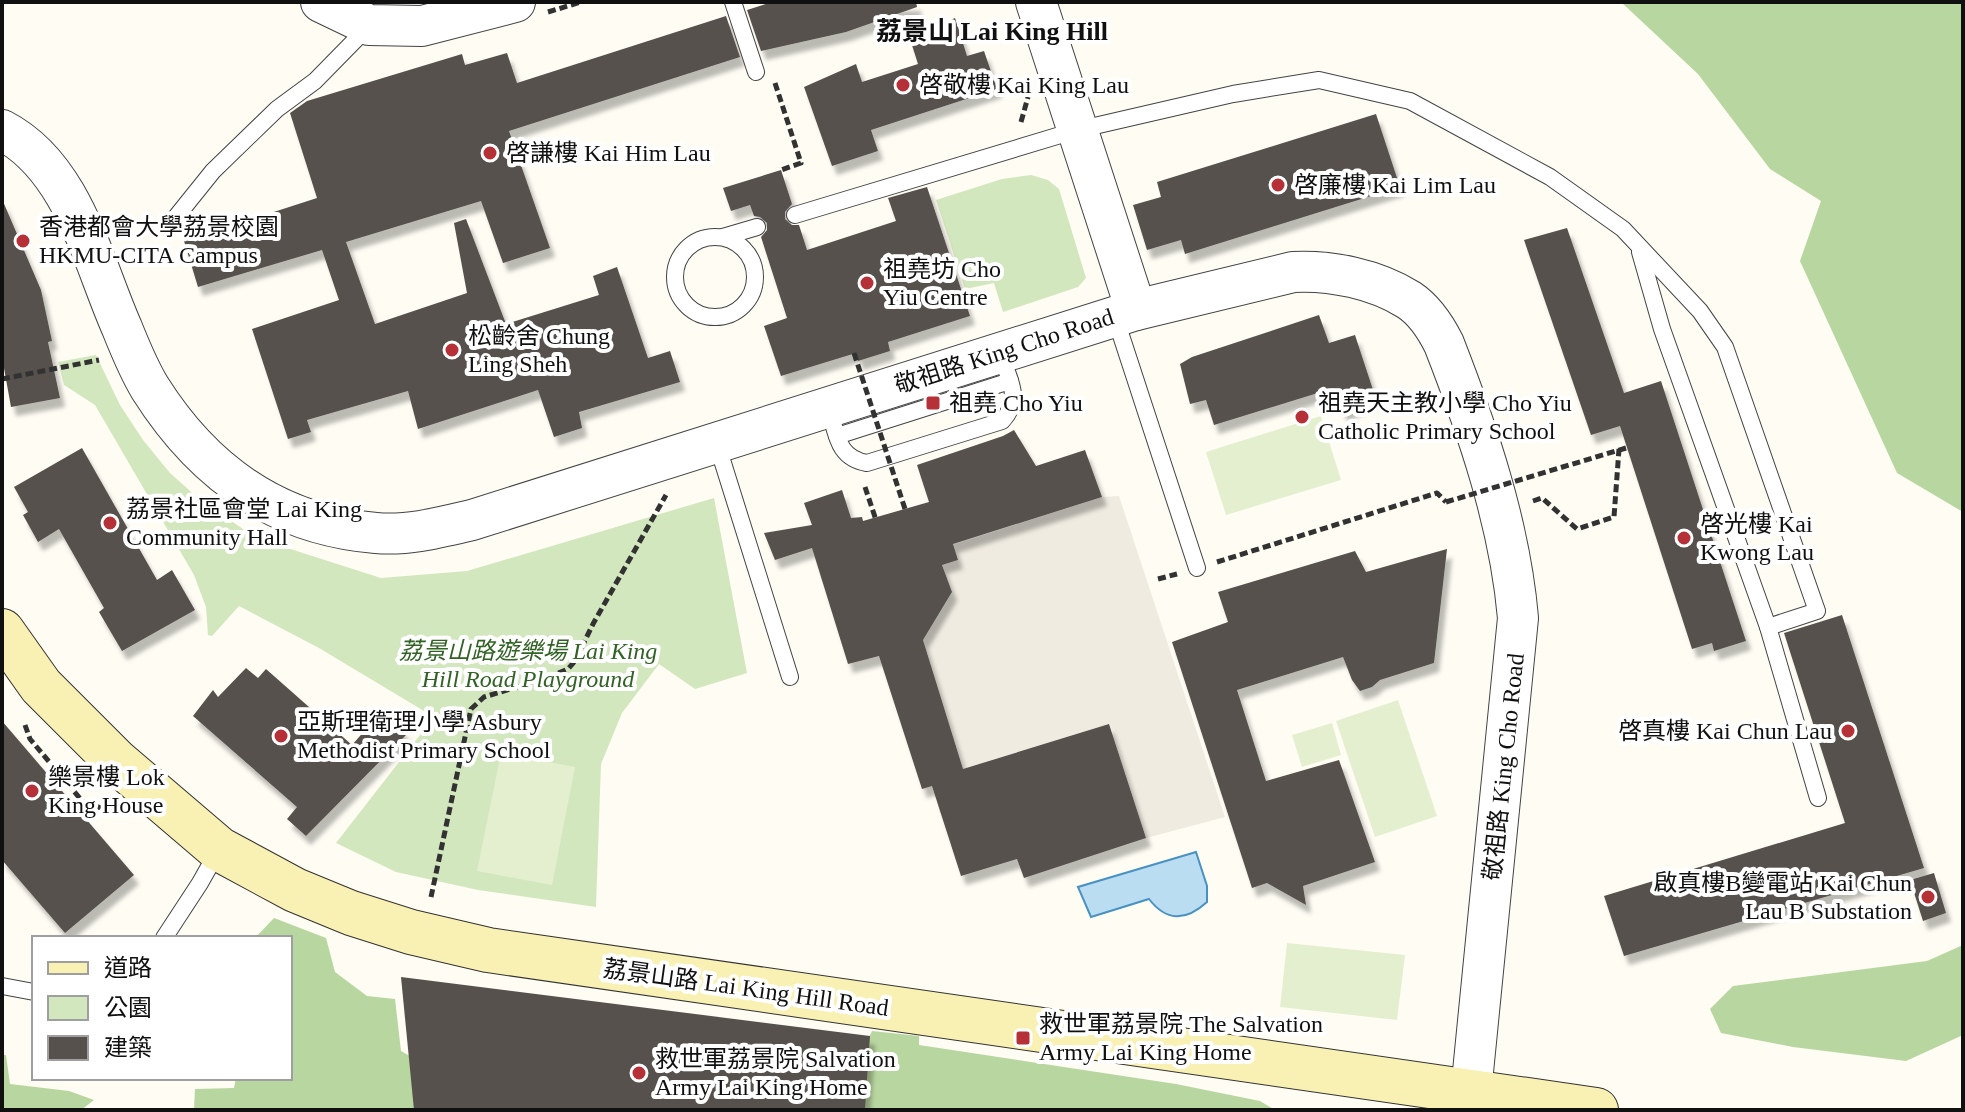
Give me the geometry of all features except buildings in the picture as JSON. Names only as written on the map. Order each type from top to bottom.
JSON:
[{"type":"main road","name":"荔景山路 Lai King Hill Road","points":[[2,631],[41,686],[116,761],[219,849],[295,890],[351,913],[411,932],[488,950],[1596,1110]]},
{"type":"street","points":[[321,2],[369,25],[422,26],[515,2]]},
{"type":"street","points":[[1036,2],[1077,130],[1126,313]]},
{"type":"street","name":"敬祖路 King Cho Road","points":[[2,130],[42,161],[72,207],[150,387],[192,444],[263,502],[315,523],[378,533],[435,529],[472,520],[717,442],[833,421],[1005,367],[1126,313],[1293,272],[1319,270],[1372,285],[1410,301],[1436,329],[1444,344],[1482,453],[1510,557],[1518,618],[1471,1092]]},
{"type":"lane","points":[[733,2],[756,72]]},
{"type":"lane","points":[[172,222],[224,160],[277,109],[315,81],[369,25]]},
{"type":"lane","points":[[795,215],[1077,130],[1233,94],[1319,80],[1410,101],[1550,177],[1623,229],[1700,311],[1725,347],[1817,611],[1768,627]]},
{"type":"lane","points":[[723,237],[736,242],[746,251],[753,263],[755,276],[747,302],[737,311],[710,317],[698,314],[679,297],[675,271],[679,259],[686,248],[697,241],[757,227]]},
{"type":"lane","points":[[1638,247],[1662,329],[1768,627],[1818,798]]},
{"type":"lane","points":[[1126,313],[1197,568]]},
{"type":"lane","points":[[833,421],[842,451],[853,461],[867,463],[1002,421],[1011,410],[1015,397],[1005,367]]},
{"type":"lane","points":[[717,442],[790,677]]},
{"type":"lane","points":[[165,936],[219,849]]},
{"type":"lane","points":[[2,986],[32,992]]},
{"type":"path","points":[[773,77],[801,163],[781,170]]},
{"type":"path","points":[[1014,132],[1024,118],[1028,89]]},
{"type":"path","points":[[854,353],[905,509]]},
{"type":"path","points":[[2,379],[99,361]]},
{"type":"path","points":[[859,378],[874,374]]},
{"type":"path","points":[[1158,579],[1437,493],[1446,502],[1622,449],[1614,517],[1577,529],[1542,498]]},
{"type":"path","points":[[865,487],[876,520]]},
{"type":"path","points":[[431,897],[471,709],[484,697],[568,669],[669,491]]},
{"type":"path","points":[[19,718],[28,728],[30,739],[83,802],[107,810]]},
{"type":"green space","points":[[1621,2],[1963,2],[1963,512],[1897,473],[1800,261],[1821,201],[1770,169],[1698,74]]},
{"type":"green space","points":[[1031,175],[1048,180],[1059,189],[1086,278],[1078,287],[1003,312],[994,283],[965,289],[936,200],[1002,179]]},
{"type":"green space","name":"荔景山路遊樂場 Lai King Hill Road Playground","points":[[96,355],[120,405],[143,440],[170,473],[198,498],[256,538],[381,578],[467,571],[714,498],[747,673],[695,689],[659,664],[622,713],[601,764],[596,907],[478,890],[396,872],[336,843],[434,717],[319,648],[239,606],[212,636],[208,635],[206,607],[194,575],[95,405],[64,385],[58,362]]},
{"type":"green space","points":[[1321,416],[1341,480],[1226,515],[1206,452]]},
{"type":"green space","points":[[1398,700],[1437,816],[1375,837],[1336,721]]},
{"type":"green space","points":[[1332,723],[1341,755],[1302,767],[1292,735]]},
{"type":"green space","points":[[501,753],[575,767],[552,885],[477,871]]},
{"type":"green space","points":[[274,918],[326,938],[335,972],[367,996],[395,999],[401,1051],[440,1073],[437,1110],[194,1110],[195,1089],[234,1088],[236,1080],[292,1080],[292,936],[257,936]]},
{"type":"green space","points":[[1287,943],[1405,955],[1397,1020],[1280,1007]]},
{"type":"green space","points":[[1963,945],[1963,1035],[1906,1061],[1793,1047],[1721,1033],[1710,1009],[1733,986],[1927,961]]},
{"type":"green space","points":[[872,1031],[919,1036],[919,1045],[1176,1084],[1260,1101],[1275,1110],[859,1110],[862,1052]]},
{"type":"green space","points":[[2,1055],[6,1055],[10,1084],[69,1091],[94,1100],[81,1110],[2,1110]]},
{"type":"shaded area","points":[[1119,496],[1225,817],[1146,838],[1109,724],[985,762],[994,795],[940,813],[934,785],[965,775],[923,640],[952,593],[942,565],[958,560],[953,545],[1102,497]]},
{"type":"water","points":[[1196,852],[1207,886],[1207,902],[1199,909],[1183,916],[1169,915],[1149,899],[1091,917],[1078,887]]},
{"type":"place","name":"啓敬樓 Kai King Lau","points":[[903,85]]},
{"type":"place","name":"啓謙樓 Kai Him Lau","points":[[490,153]]},
{"type":"place","name":"啓廉樓 Kai Lim Lau","points":[[1278,185]]},
{"type":"place","name":"香港都會大學荔景校園 HKMU-CITA Campus","points":[[23,241]]},
{"type":"place","name":"祖堯坊 Cho Yiu Centre","points":[[867,283]]},
{"type":"place","name":"松齡舍 Chung Ling Sheh","points":[[452,350]]},
{"type":"place","name":"祖堯 Cho Yiu","points":[[933,403]]},
{"type":"place","name":"祖堯天主教小學 Cho Yiu Catholic Primary School","points":[[1302,417]]},
{"type":"place","name":"荔景社區會堂 Lai King Community Hall","points":[[110,523]]},
{"type":"place","name":"啓光樓 Kai Kwong Lau","points":[[1684,538]]},
{"type":"place","name":"啓真樓 Kai Chun Lau","points":[[1848,731]]},
{"type":"place","name":"亞斯理衛理小學 Asbury Methodist Primary School","points":[[281,736]]},
{"type":"place","name":"樂景樓 Lok King House","points":[[32,791]]},
{"type":"place","name":"啟真樓B變電站 Kai Chun Lau B Substation","points":[[1928,897]]},
{"type":"place","name":"救世軍荔景院 The Salvation Army Lai King Home","points":[[1023,1038]]},
{"type":"place","name":"救世軍荔景院 Salvation Army Lai King Home","points":[[639,1073]]},
{"type":"district","name":"荔景山 Lai King Hill","points":[[992,31]]}]
